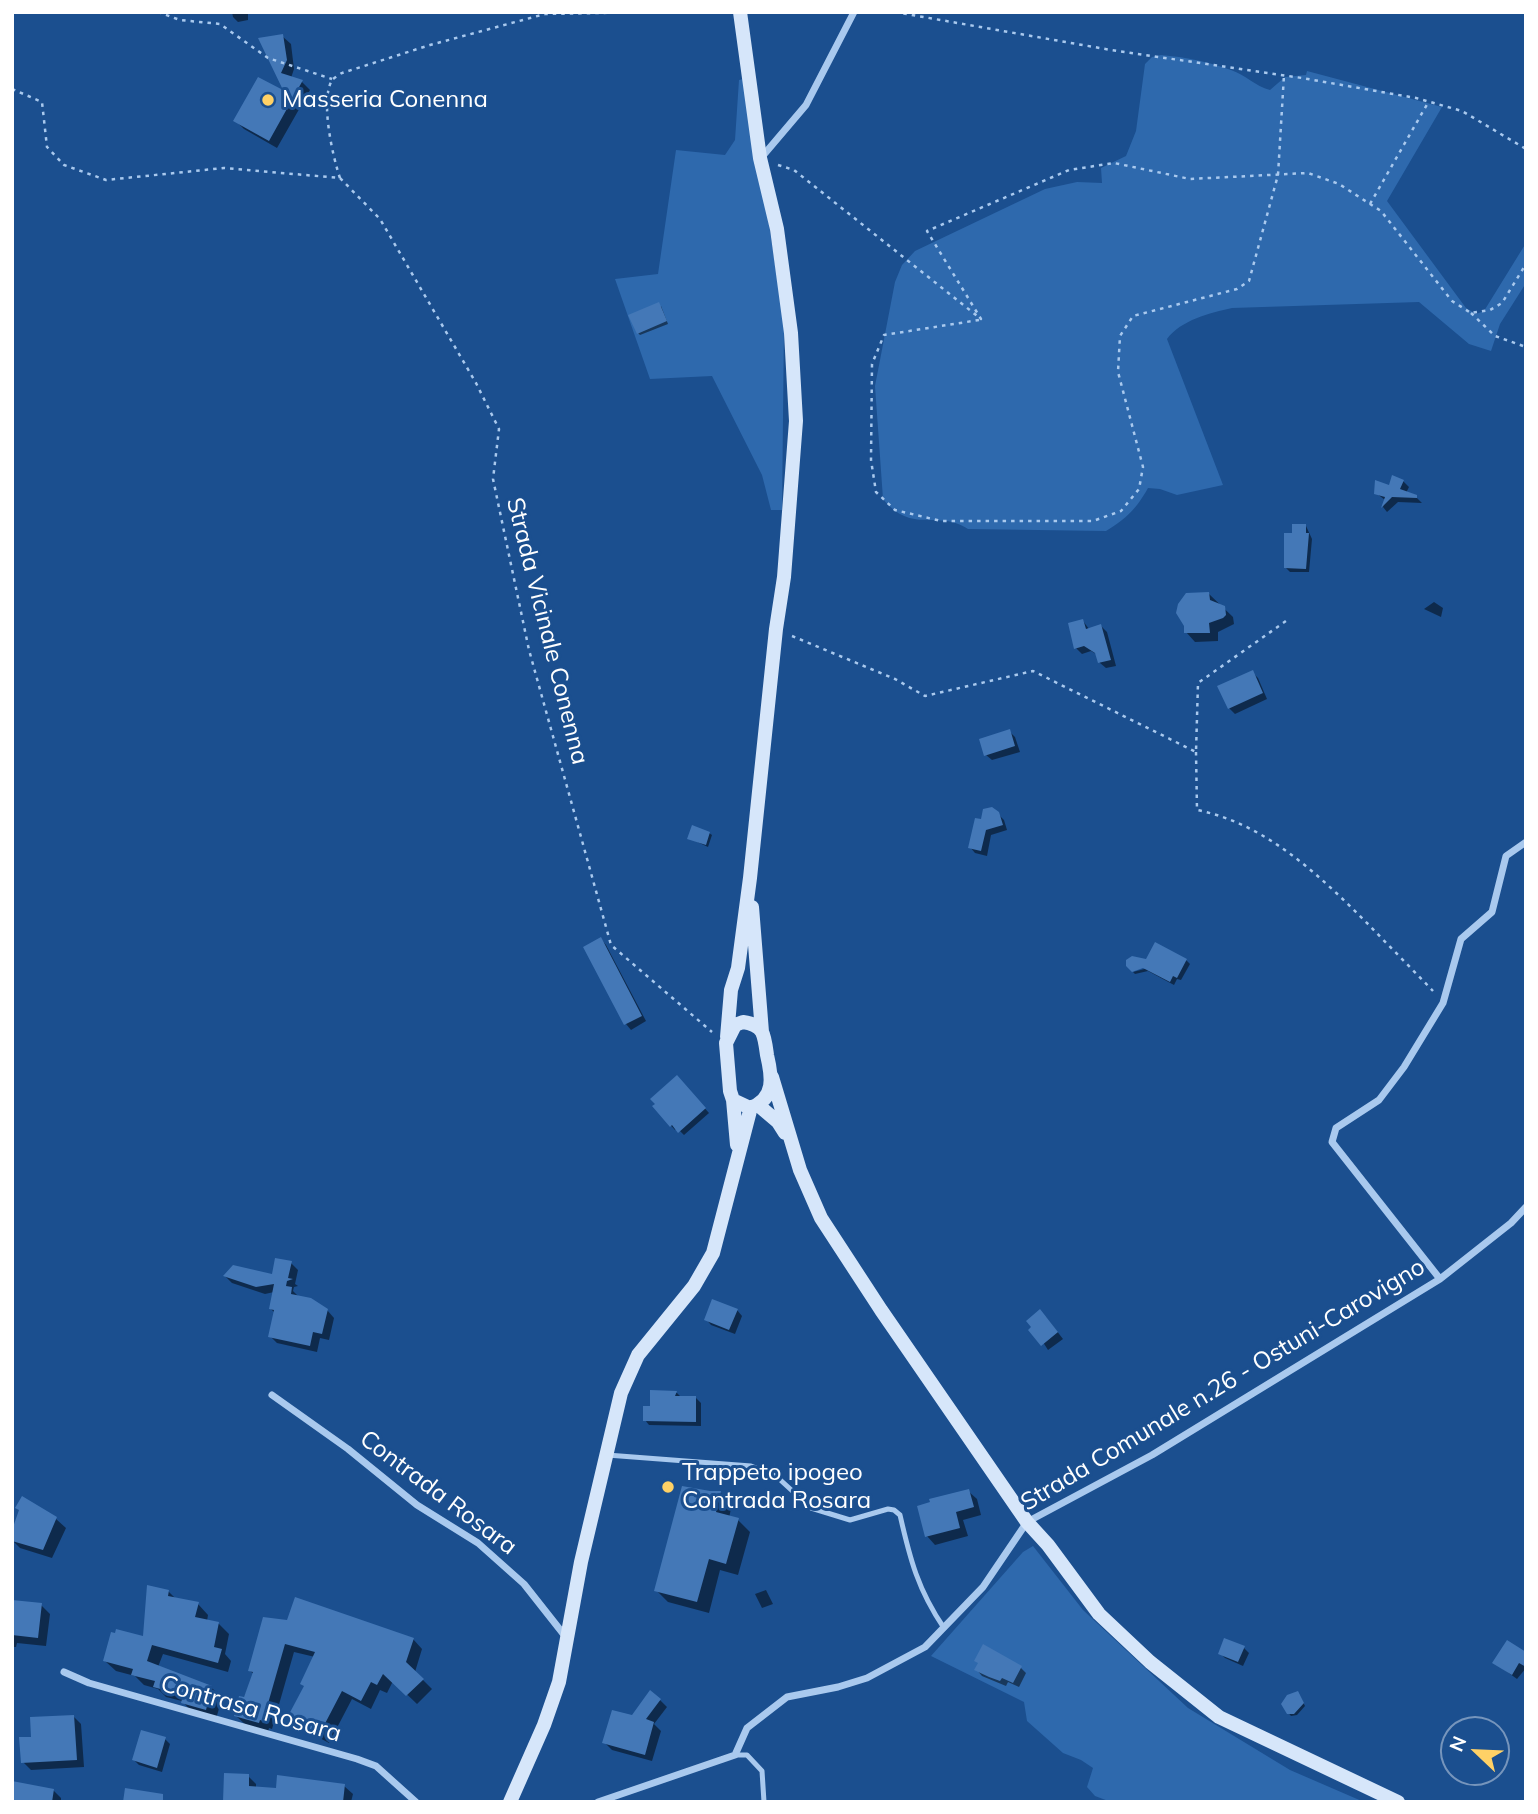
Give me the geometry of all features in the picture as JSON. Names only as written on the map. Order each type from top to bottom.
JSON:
[{"type":"street","points":[[738,1153],[727,1040],[731,990],[737,968],[750,878],[776,629],[785,577],[796,421],[789,320],[776,229],[760,158],[740,12]]},
{"type":"street","points":[[760,158],[806,105],[854,12]]},
{"type":"street","points":[[1440,1279],[1332,1142],[1336,1128],[1379,1100],[1404,1067],[1443,1003],[1461,939],[1492,912],[1506,856],[1526,842]]},
{"type":"street","points":[[750,878],[762,1032],[772,1077],[794,1150],[821,1218],[1027,1522],[1048,1545],[1099,1614],[1150,1661],[1219,1717],[1398,1802]]},
{"type":"street","points":[[727,1040],[735,1025],[743,1022],[752,1024],[762,1032]]},
{"type":"street","points":[[510,1802],[544,1725],[559,1682],[566,1637],[621,1393],[638,1356],[694,1286],[713,1253],[738,1153],[755,1106],[767,1095],[772,1077]]},
{"type":"street","points":[[733,1100],[755,1106],[778,1122],[794,1150]]},
{"type":"street","name":"Strada Comunale n.26 - Ostuni-Carovigno","points":[[735,1755],[747,1728],[787,1698],[867,1678],[925,1647],[983,1587],[1027,1522],[1152,1455],[1440,1279],[1511,1223],[1526,1207]]},
{"type":"street","name":"Contrada Rosara","points":[[272,1395],[348,1449],[418,1506],[478,1543],[524,1584],[566,1637]]},
{"type":"street","name":"Contrasa Rosara","points":[[64,1672],[89,1683],[376,1766],[416,1802]]},
{"type":"street","points":[[598,1802],[735,1755]]},
{"type":"lane","points":[[607,1455],[751,1466],[776,1476],[811,1508],[850,1521],[887,1509],[894,1510],[900,1515],[914,1572],[930,1608],[944,1628]]},
{"type":"lane","points":[[735,1755],[747,1755],[762,1771],[764,1802]]},
{"type":"path","points":[[158,12],[180,20],[220,24],[268,58],[333,79]]},
{"type":"path","points":[[12,89],[42,102],[47,147],[64,165],[106,180],[224,168],[341,178],[335,163],[327,93],[333,79],[342,73],[430,45],[545,14],[655,12]]},
{"type":"path","points":[[895,12],[1429,101],[1462,111],[1526,149]]},
{"type":"path","points":[[981,319],[884,335],[872,364],[871,460],[876,492],[895,510],[941,521],[1093,521],[1121,511],[1139,489],[1143,467],[1118,372],[1119,336],[1133,316],[1237,289],[1249,281],[1278,174],[1284,75]]},
{"type":"path","points":[[1370,204],[1429,101]]},
{"type":"path","points":[[760,158],[794,170],[981,319]]},
{"type":"path","points":[[981,319],[927,231],[1069,170],[1114,163],[1191,178],[1308,173],[1339,184],[1381,211],[1452,301],[1471,313],[1495,336],[1526,347]]},
{"type":"path","name":"Strada Vicinale Conenna","points":[[341,178],[380,219],[476,383],[499,429],[493,479],[529,650],[611,945],[727,1040]]},
{"type":"path","points":[[1471,313],[1490,310],[1502,303],[1526,264]]},
{"type":"path","points":[[1286,621],[1198,682],[1197,810],[1220,815],[1270,839],[1322,878],[1443,1003]]},
{"type":"path","points":[[776,629],[895,679],[925,696],[1033,671],[1196,752]]},
{"type":"shaded area","points":[[1161,55],[1223,67],[1270,90],[1285,77],[1306,75],[1307,71],[1442,107],[1387,201],[1466,308],[1476,314],[1484,311],[1526,243],[1526,283],[1500,324],[1491,351],[1469,344],[1419,302],[1232,308],[1215,312],[1188,322],[1167,339],[1223,485],[1177,495],[1148,488],[1130,512],[1106,531],[968,529],[957,523],[904,516],[883,499],[875,386],[895,282],[902,265],[915,251],[1045,189],[1077,182],[1102,183],[1101,168],[1126,156],[1136,131],[1145,64],[1152,57]]},
{"type":"shaded area","points":[[747,78],[784,324],[782,510],[771,510],[762,475],[712,376],[650,379],[615,279],[658,274],[676,150],[725,155],[735,140],[739,80]]},
{"type":"shaded area","points":[[1033,1546],[1083,1610],[1188,1708],[1290,1770],[1364,1802],[1111,1802],[1095,1796],[1087,1787],[1093,1768],[1063,1753],[1027,1721],[1024,1702],[931,1656],[1023,1552]]},
{"type":"building","name":"Masseria Conenna","points":[[283,34],[287,60],[281,73],[303,80],[269,141],[233,121],[258,77],[283,90],[258,38]]},
{"type":"building","points":[[659,302],[667,321],[637,334],[628,315]]},
{"type":"building","points":[[1392,475],[1404,480],[1400,489],[1417,495],[1417,498],[1392,497],[1381,508],[1385,497],[1374,494],[1375,480],[1389,485]]},
{"type":"building","points":[[1292,524],[1306,524],[1306,533],[1309,533],[1306,569],[1284,568],[1284,533],[1292,533]]},
{"type":"building","points":[[1209,592],[1210,600],[1225,606],[1226,615],[1209,623],[1210,633],[1184,633],[1184,626],[1176,613],[1178,604],[1186,593]]},
{"type":"building","points":[[1083,619],[1086,629],[1101,624],[1111,660],[1098,663],[1095,653],[1084,646],[1074,649],[1068,623]]},
{"type":"building","points":[[1253,670],[1263,693],[1228,709],[1217,686]]},
{"type":"building","points":[[1010,729],[1015,746],[984,756],[979,739]]},
{"type":"building","points":[[992,807],[999,812],[1003,825],[986,830],[981,851],[968,848],[975,818],[981,819],[983,809]]},
{"type":"building","points":[[692,825],[710,832],[706,845],[687,839]]},
{"type":"building","points":[[601,937],[642,1016],[624,1025],[583,947]]},
{"type":"building","points":[[1155,942],[1187,959],[1177,978],[1173,976],[1170,982],[1143,968],[1132,972],[1126,966],[1126,960],[1132,956],[1146,959]]},
{"type":"building","points":[[677,1075],[706,1108],[678,1133],[652,1106],[655,1104],[650,1099]]},
{"type":"building","points":[[275,1258],[292,1261],[288,1278],[293,1279],[287,1281],[286,1286],[292,1287],[291,1294],[311,1298],[328,1309],[322,1334],[313,1332],[310,1346],[268,1337],[274,1310],[269,1309],[274,1284],[256,1287],[223,1276],[233,1265],[272,1274]]},
{"type":"building","points":[[712,1299],[738,1309],[729,1330],[704,1320]]},
{"type":"building","points":[[1040,1309],[1058,1332],[1041,1346],[1028,1330],[1031,1327],[1026,1321]]},
{"type":"building","points":[[650,1390],[677,1391],[675,1396],[696,1396],[696,1422],[643,1421],[643,1406],[650,1406]]},
{"type":"building","points":[[682,1486],[721,1491],[716,1512],[739,1518],[726,1564],[709,1559],[697,1602],[654,1591]]},
{"type":"building","points":[[969,1489],[974,1507],[956,1512],[960,1528],[925,1537],[917,1506],[930,1502],[929,1499]]},
{"type":"building","points":[[22,1496],[57,1517],[43,1550],[12,1541],[12,1530],[19,1510],[15,1508]]},
{"type":"building","points":[[147,1585],[169,1590],[168,1596],[199,1602],[195,1617],[219,1622],[214,1647],[222,1649],[218,1663],[152,1645],[147,1661],[212,1686],[206,1710],[181,1703],[183,1695],[153,1687],[155,1681],[131,1675],[133,1669],[103,1661],[111,1632],[115,1633],[116,1629],[143,1636]]},
{"type":"building","points":[[295,1597],[414,1638],[406,1662],[424,1679],[406,1696],[383,1674],[377,1685],[371,1682],[361,1701],[342,1691],[319,1735],[287,1718],[304,1686],[300,1684],[315,1652],[285,1644],[263,1721],[260,1720],[259,1723],[234,1716],[239,1696],[244,1697],[253,1672],[248,1671],[263,1617],[287,1620]]},
{"type":"building","points":[[12,1600],[42,1603],[38,1638],[12,1635]]},
{"type":"building","points":[[1224,1638],[1245,1646],[1238,1662],[1218,1654]]},
{"type":"building","points":[[1507,1640],[1526,1652],[1526,1667],[1519,1663],[1512,1675],[1492,1663]]},
{"type":"building","points":[[983,1644],[1022,1666],[1013,1683],[1002,1678],[1000,1681],[974,1670],[978,1663],[974,1661]]},
{"type":"building","points":[[650,1690],[661,1699],[646,1719],[654,1722],[645,1755],[602,1743],[612,1710],[632,1715]]},
{"type":"building","points":[[1298,1691],[1304,1703],[1294,1714],[1287,1714],[1281,1704],[1287,1695]]},
{"type":"building","points":[[74,1715],[77,1760],[21,1763],[19,1737],[31,1737],[30,1717]]},
{"type":"building","points":[[141,1730],[166,1737],[157,1768],[132,1760]]},
{"type":"building","points":[[224,1773],[249,1774],[249,1786],[276,1788],[277,1775],[345,1784],[343,1802],[223,1802]]},
{"type":"building","points":[[12,1781],[54,1789],[52,1802],[12,1802]]},
{"type":"building","points":[[125,1788],[163,1794],[163,1802],[123,1802]]},
{"type":"place","name":"Masseria Conenna","points":[[268,100]]},
{"type":"place","name":"Trappeto ipogeo Contrada Rosara","points":[[668,1487]]}]
